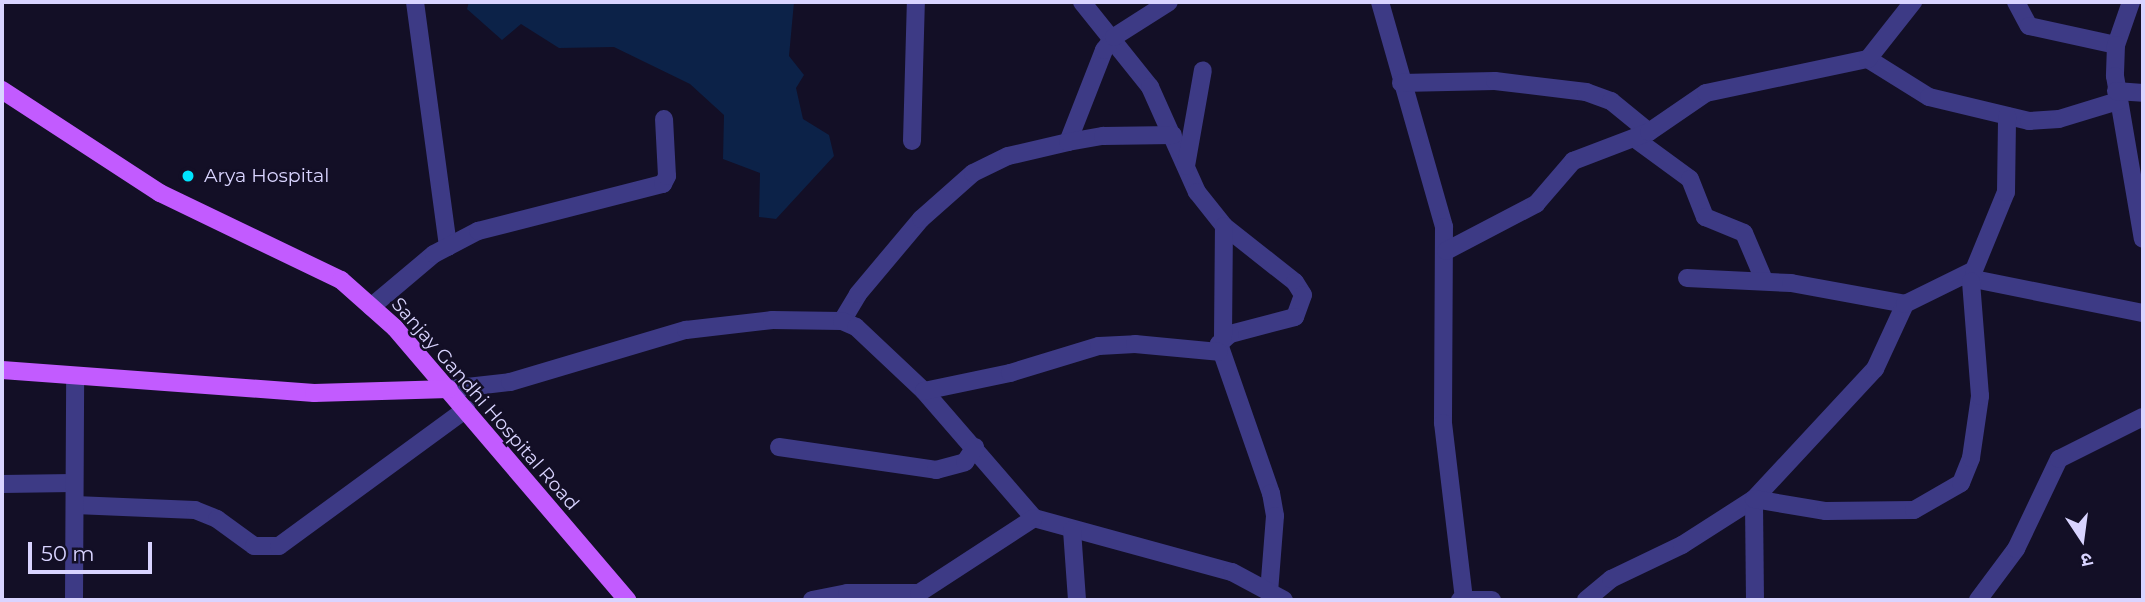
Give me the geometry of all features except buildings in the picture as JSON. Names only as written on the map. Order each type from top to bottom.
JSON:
[{"type":"main road","name":"Sanjay Gandhi Hospital Road","points":[[2,90],[160,193],[341,280],[371,307],[449,390],[628,600]]},
{"type":"main road","points":[[2,370],[314,393],[449,390]]},
{"type":"street","points":[[415,2],[448,247]]},
{"type":"street","points":[[912,141],[916,2]]},
{"type":"street","points":[[924,391],[1010,373],[1100,346],[1221,344],[1284,324],[1302,308],[1303,295],[1295,282],[1224,226],[1197,192],[1150,87],[1114,37],[1082,2]]},
{"type":"street","points":[[1068,142],[1095,65],[1114,37],[1169,2]]},
{"type":"street","points":[[1380,2],[1401,83],[1439,204],[1446,251],[1443,423],[1463,599],[1492,600]]},
{"type":"street","points":[[1446,251],[1536,204],[1573,161],[1642,135],[1706,93],[1868,59],[1913,2]]},
{"type":"street","points":[[2017,2],[2029,26],[2116,45]]},
{"type":"street","points":[[2131,2],[2116,45],[2117,96],[2143,239]]},
{"type":"street","points":[[1868,59],[1929,97],[2007,116],[2052,120],[2117,96],[2143,93]]},
{"type":"street","points":[[1186,166],[1203,70]]},
{"type":"street","points":[[1401,83],[1495,82],[1586,92],[1611,101],[1642,135],[1690,179],[1705,218],[1744,233],[1764,279]]},
{"type":"street","points":[[1687,278],[1764,279],[1905,304],[1968,279],[1981,261],[2001,210],[2008,177],[2007,116]]},
{"type":"street","points":[[371,307],[448,247],[478,231],[663,184],[667,176],[664,118]]},
{"type":"street","points":[[842,321],[858,294],[952,188],[996,161],[1068,142],[1103,136],[1173,135]]},
{"type":"street","points":[[449,390],[510,382],[686,330],[772,320],[842,321],[856,327],[924,391],[1034,518],[1221,569],[1276,596],[1275,516],[1271,493],[1221,344],[1224,226]]},
{"type":"street","points":[[1968,279],[2143,313]]},
{"type":"street","points":[[1754,499],[1826,511],[1914,510],[1961,483],[1971,458],[1980,396],[1968,279]]},
{"type":"street","points":[[1586,600],[1611,579],[1682,545],[1754,499],[1875,369],[1905,304]]},
{"type":"street","points":[[74,600],[75,376]]},
{"type":"street","points":[[75,505],[195,510],[217,519],[254,546],[279,546],[466,409]]},
{"type":"street","points":[[1978,600],[2011,558],[2059,459],[2143,417]]},
{"type":"street","points":[[779,447],[936,470],[965,463],[975,447]]},
{"type":"street","points":[[2,484],[74,483]]},
{"type":"street","points":[[1754,499],[1755,600]]},
{"type":"street","points":[[812,600],[847,593],[919,593],[1034,518]]},
{"type":"street","points":[[1072,530],[1077,600]]},
{"type":"water","points":[[469,2],[794,2],[789,56],[804,75],[796,88],[803,119],[829,135],[834,156],[776,219],[759,217],[760,173],[723,159],[724,115],[690,84],[614,47],[559,48],[521,24],[502,40],[467,9]]},
{"type":"place","name":"Arya Hospital","points":[[188,176]]}]
